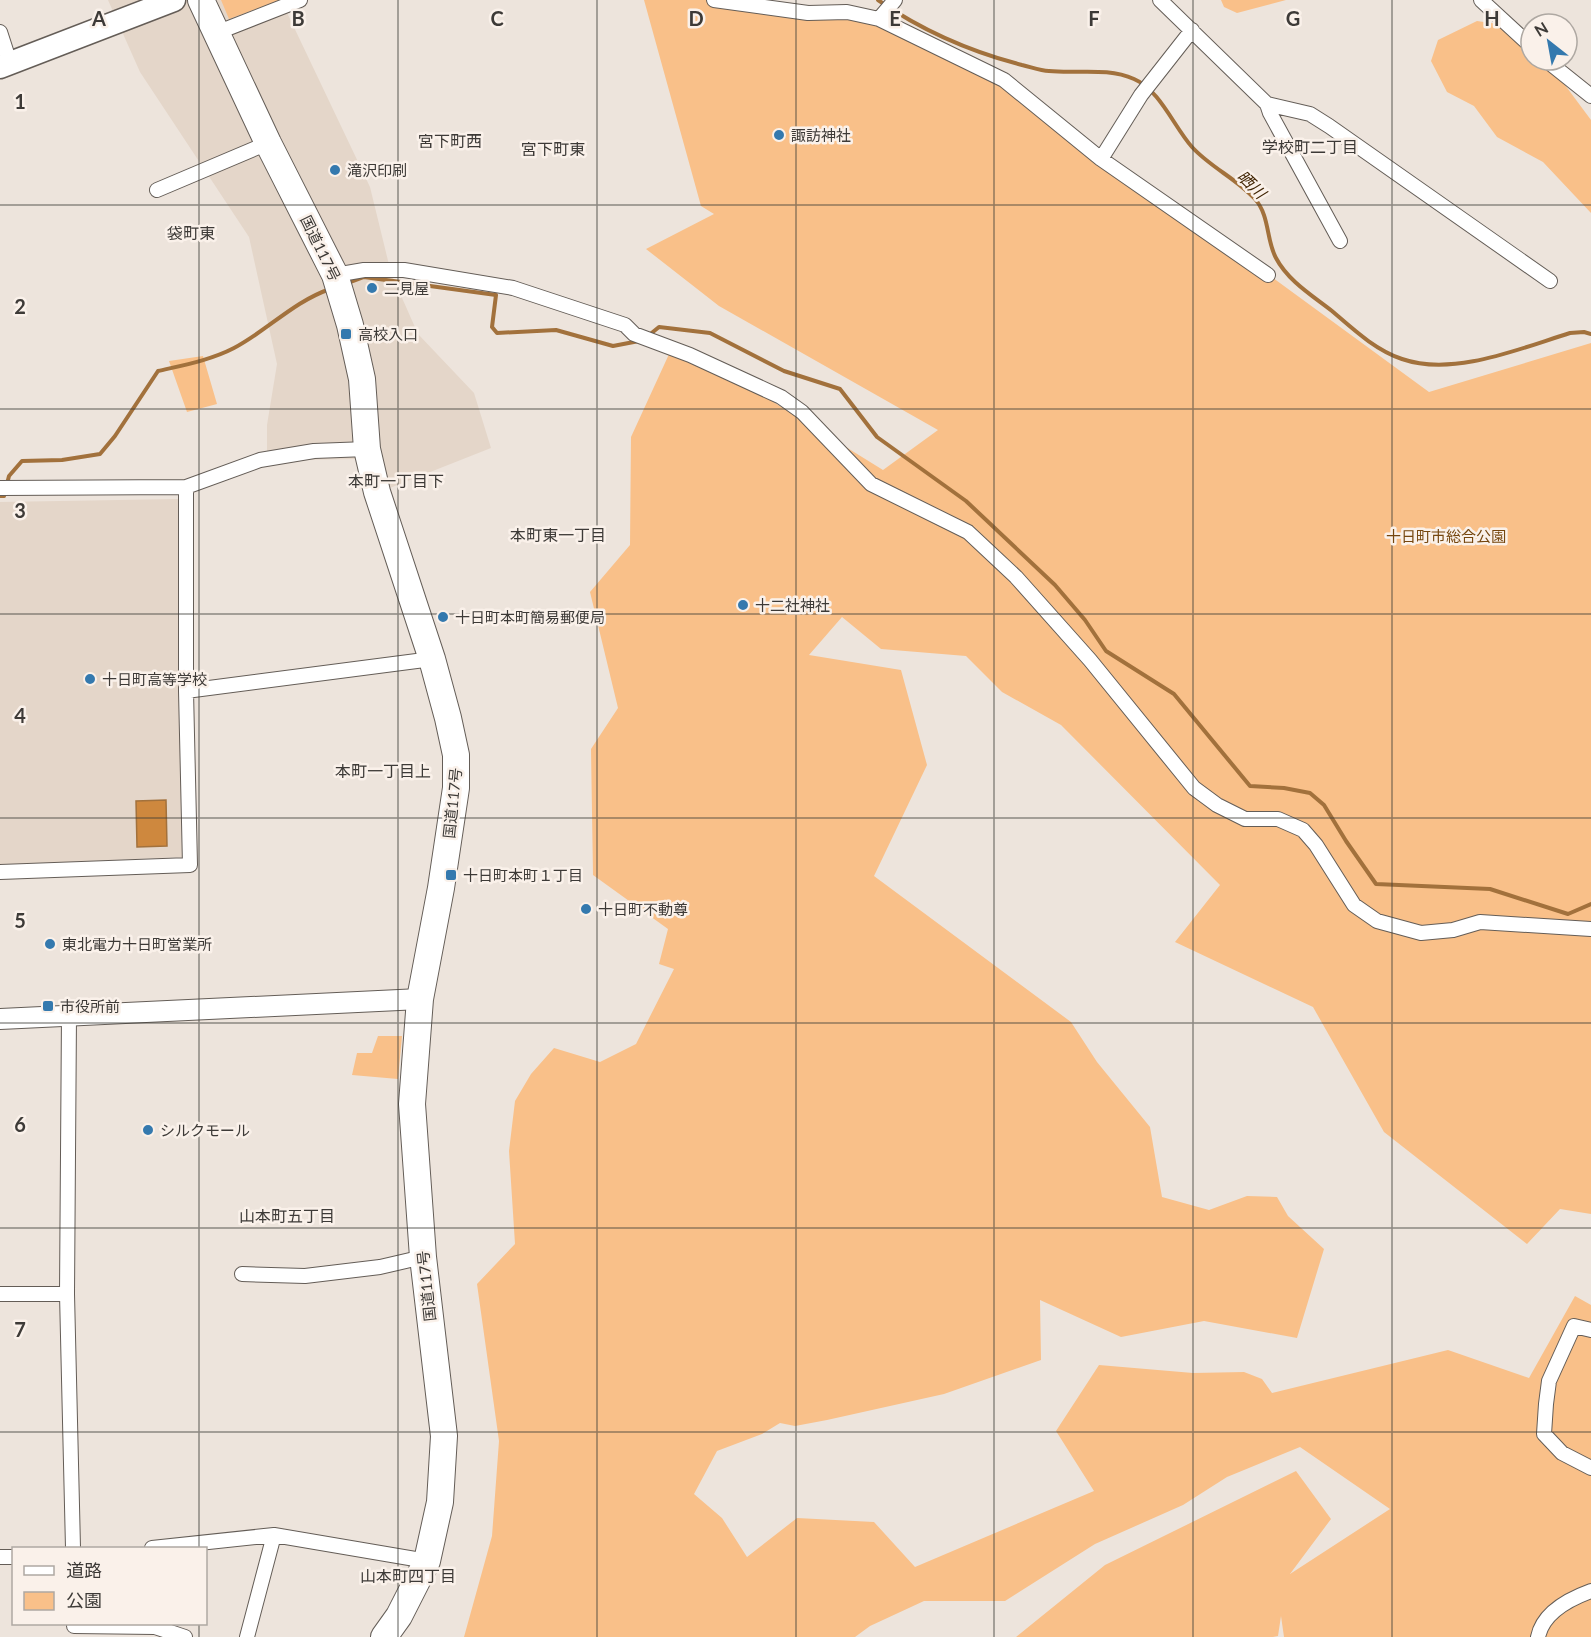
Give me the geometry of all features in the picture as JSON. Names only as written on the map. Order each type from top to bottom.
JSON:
[{"type":"highway","name":"国道117号","points":[[201,0],[267,143],[335,275],[350,325],[362,379],[367,449],[377,492],[432,658],[456,755],[456,788],[441,888],[420,999],[412,1104],[423,1257],[444,1436],[440,1502],[427,1561],[399,1616],[384,1637]]},
{"type":"main road","points":[[5,65],[174,0]]},
{"type":"street","points":[[216,33],[300,0]]},
{"type":"street","points":[[714,0],[808,13],[847,12],[879,19],[1004,80],[1101,159],[1268,275]]},
{"type":"street","points":[[879,19],[895,0]]},
{"type":"street","points":[[1160,0],[1267,104],[1310,114],[1550,281]]},
{"type":"street","points":[[1481,0],[1519,35]]},
{"type":"street","points":[[1101,159],[1141,94],[1191,30]]},
{"type":"street","points":[[0,32],[5,65]]},
{"type":"street","points":[[1561,72],[1591,96]]},
{"type":"street","points":[[1267,104],[1269,113],[1340,241]]},
{"type":"street","points":[[157,190],[267,143]]},
{"type":"street","points":[[335,275],[364,270],[396,269],[513,288],[625,325],[634,334],[690,355],[781,397],[802,412],[871,484],[968,532],[1016,576],[1090,660],[1194,788],[1217,805],[1245,819],[1278,819],[1303,830],[1316,845],[1354,905],[1377,921],[1421,933],[1453,930],[1480,922],[1591,929]]},
{"type":"street","points":[[0,488],[186,487],[260,460],[314,451],[367,449]]},
{"type":"street","points":[[0,872],[190,864],[186,691],[186,487]]},
{"type":"street","points":[[186,691],[432,658]]},
{"type":"street","points":[[0,1019],[420,999]]},
{"type":"street","points":[[69,1016],[67,1294],[73,1547]]},
{"type":"street","points":[[242,1274],[305,1276],[380,1267],[423,1257]]},
{"type":"street","points":[[0,1294],[67,1294]]},
{"type":"street","points":[[1591,1330],[1574,1326],[1549,1381],[1544,1434],[1562,1454],[1591,1468]]},
{"type":"street","points":[[161,1547],[274,1535],[427,1561]]},
{"type":"street","points":[[247,1637],[274,1535]]},
{"type":"street","points":[[1538,1637],[1554,1610],[1572,1598],[1591,1592]]},
{"type":"street","points":[[74,1629],[155,1627],[185,1637]]},
{"type":"shaded area","points":[[108,0],[281,0],[370,187],[391,273],[418,334],[474,393],[491,448],[367,497],[358,459],[302,460],[267,466],[267,425],[277,364],[249,237],[140,72]]},
{"type":"shaded area","name":"十日町高等学校","points":[[178,499],[182,857],[0,865],[0,502]]},
{"type":"shaded area","points":[[166,800],[167,846],[137,847],[136,801]]},
{"type":"green space","points":[[221,0],[280,0],[229,19]]},
{"type":"green space","name":"十日町市総合公園","points":[[644,0],[714,0],[879,19],[1027,98],[1429,392],[1591,343],[1591,1214],[1560,1209],[1527,1244],[1384,1132],[1313,1007],[1175,942],[1220,885],[1061,725],[1002,692],[966,656],[881,649],[842,617],[809,655],[901,670],[927,765],[874,876],[1071,1022],[1097,1062],[1150,1127],[1162,1197],[1209,1210],[1247,1196],[1277,1197],[1288,1216],[1324,1249],[1297,1338],[1204,1321],[1121,1337],[1040,1300],[1041,1360],[944,1394],[795,1426],[780,1423],[762,1434],[717,1451],[694,1494],[722,1518],[747,1557],[797,1518],[874,1522],[915,1567],[1094,1491],[1056,1431],[1099,1365],[1193,1373],[1244,1372],[1262,1379],[1272,1393],[1448,1350],[1529,1378],[1575,1296],[1591,1305],[1591,1637],[1284,1637],[1281,1616],[1278,1636],[1273,1637],[1016,1637],[1105,1565],[1296,1471],[1331,1519],[1290,1574],[1390,1509],[1300,1447],[1227,1477],[1183,1505],[1095,1544],[1005,1601],[924,1601],[870,1626],[855,1637],[464,1637],[492,1536],[499,1441],[477,1284],[515,1244],[509,1151],[515,1101],[531,1074],[554,1048],[600,1062],[636,1044],[674,969],[659,964],[668,929],[593,875],[591,749],[618,708],[590,592],[630,545],[631,437],[670,352],[762,395],[883,470],[938,430],[719,306],[646,249],[714,214],[701,206]]},
{"type":"green space","points":[[1221,0],[1286,0],[1237,13],[1224,7]]},
{"type":"green space","points":[[1477,21],[1498,24],[1519,43],[1519,72],[1552,72],[1562,81],[1591,120],[1591,213],[1543,162],[1497,137],[1474,106],[1447,92],[1431,61],[1438,40]]},
{"type":"green space","points":[[203,356],[217,404],[187,412],[169,361]]},
{"type":"green space","points":[[378,1036],[402,1036],[398,1079],[352,1075],[357,1053],[372,1053]]},
{"type":"waterway","name":"晒川","points":[[878,0],[929,30],[966,47],[1003,60],[1046,71],[1113,73],[1124,75],[1143,84],[1152,91],[1192,147],[1255,199],[1266,220],[1273,251],[1287,274],[1301,288],[1365,338],[1392,355],[1422,364],[1465,363],[1509,353],[1570,333],[1591,334]]},
{"type":"waterway","points":[[348,283],[364,277],[496,295],[492,327],[497,333],[556,330],[613,346],[639,341]]},
{"type":"waterway","points":[[7,484],[9,476],[22,461],[62,460],[100,454],[115,436],[158,371],[207,359],[234,348],[304,301],[330,289]]},
{"type":"waterway","points":[[648,336],[659,327],[710,333],[784,371],[840,389],[877,437],[966,501],[1055,585],[1085,620],[1106,651],[1174,694],[1250,786],[1284,788],[1310,793],[1324,805],[1376,884],[1490,889],[1568,914],[1591,904]]},
{"type":"waterway","points":[[0,496],[4,496],[5,491]]},
{"type":"place","name":"諏訪神社","points":[[779,135]]},
{"type":"place","name":"滝沢印刷","points":[[335,170]]},
{"type":"place","name":"二見屋","points":[[372,288]]},
{"type":"place","name":"高校入口","points":[[346,334]]},
{"type":"place","name":"十二社神社","points":[[743,605]]},
{"type":"place","name":"十日町本町簡易郵便局","points":[[443,617]]},
{"type":"place","name":"十日町高等学校","points":[[90,679]]},
{"type":"place","name":"十日町本町１丁目","points":[[451,875]]},
{"type":"place","name":"十日町不動尊","points":[[586,909]]},
{"type":"place","name":"東北電力十日町営業所","points":[[50,944]]},
{"type":"place","name":"市役所前","points":[[48,1006]]},
{"type":"place","name":"シルクモール","points":[[148,1130]]},
{"type":"district","name":"宮下町西","points":[[450,140]]},
{"type":"district","name":"学校町二丁目","points":[[1310,146]]},
{"type":"district","name":"宮下町東","points":[[553,148]]},
{"type":"district","name":"袋町東","points":[[191,232]]},
{"type":"district","name":"本町一丁目下","points":[[396,480]]},
{"type":"district","name":"本町東一丁目","points":[[558,534]]},
{"type":"district","name":"本町一丁目上","points":[[383,770]]},
{"type":"district","name":"山本町五丁目","points":[[287,1215]]},
{"type":"district","name":"山本町四丁目","points":[[408,1575]]}]
